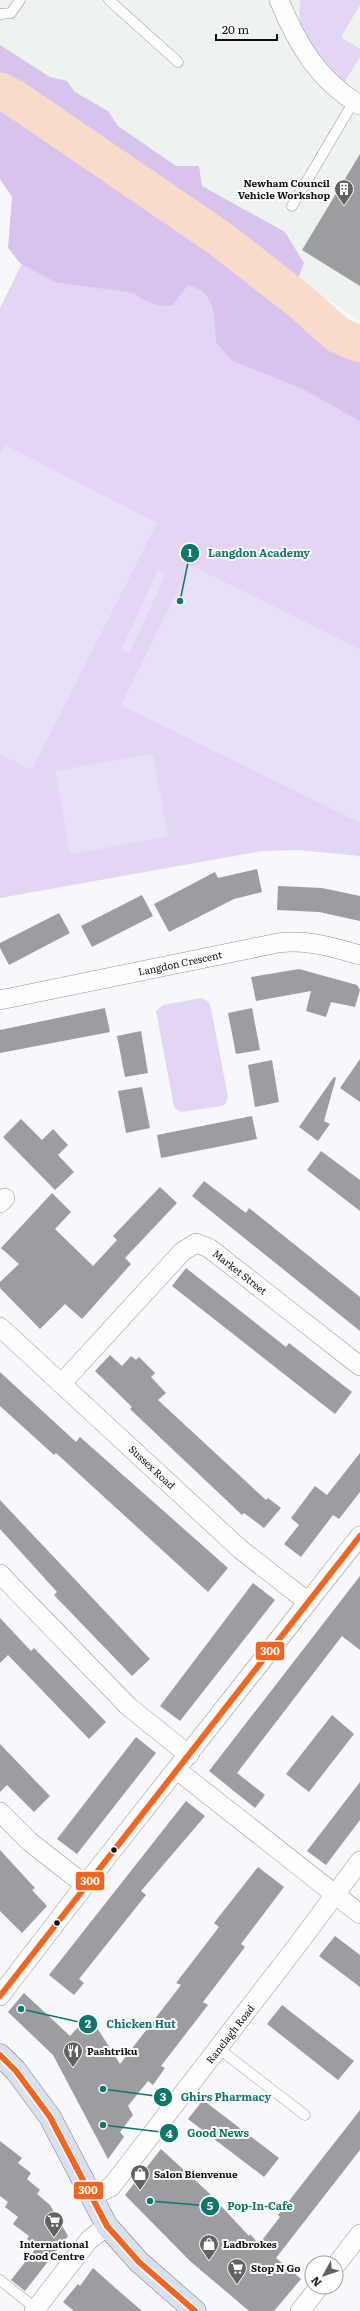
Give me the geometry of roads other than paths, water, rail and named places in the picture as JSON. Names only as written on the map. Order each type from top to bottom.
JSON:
[{"type":"main road","points":[[0,2054],[16,2071],[50,2117],[90,2197],[107,2226],[138,2262],[195,2311]]},
{"type":"street","points":[[279,0],[290,28],[309,58],[330,84],[357,103]]},
{"type":"street","name":"Langdon Crescent","points":[[0,1000],[297,940],[317,943],[360,955]]},
{"type":"street","name":"Market Street","points":[[61,1384],[182,1252],[196,1243],[209,1248],[360,1366]]},
{"type":"street","name":"Sussex Road","points":[[0,1327],[240,1549],[308,1602]]},
{"type":"street","points":[[0,1996],[85,1885],[189,1755],[360,1536]]},
{"type":"street","points":[[0,1574],[129,1707],[189,1755]]},
{"type":"street","points":[[177,1770],[360,1914]]},
{"type":"street","points":[[0,1812],[30,1842],[85,1885]]},
{"type":"street","name":"Ranelagh Road","points":[[90,2197],[111,2187],[219,2049],[360,1861]]},
{"type":"street","points":[[36,2310],[89,2240],[107,2226]]},
{"type":"street","points":[[344,2255],[360,2234]]},
{"type":"street","points":[[300,2311],[313,2295]]},
{"type":"lane","points":[[0,14],[11,13],[20,0]]},
{"type":"lane","points":[[109,0],[178,62]]},
{"type":"lane","points":[[292,206],[357,103]]},
{"type":"lane","points":[[219,2049],[306,2115]]},
{"type":"lane","points":[[0,2280],[36,2310]]},
{"type":"waterway","points":[[0,91],[14,98],[219,238],[300,301],[338,335],[360,344]]},
{"type":"place","name":"Newham Council Vehicle Workshop","points":[[344,206]]},
{"type":"place","name":"Langdon Academy","points":[[180,601]]},
{"type":"place","name":"Chicken Hut","points":[[21,2009]]},
{"type":"place","name":"Pashtriku","points":[[73,2068]]},
{"type":"place","name":"Ghirs Pharmacy","points":[[103,2089]]},
{"type":"place","name":"Good News","points":[[103,2125]]},
{"type":"place","name":"Salon Bienvenue","points":[[140,2191]]},
{"type":"place","name":"Pop-In-Cafe","points":[[150,2201]]},
{"type":"place","name":"International Food Centre","points":[[54,2238]]},
{"type":"place","name":"Ladbrokes","points":[[209,2261]]},
{"type":"place","name":"Stop N Go","points":[[237,2285]]}]
